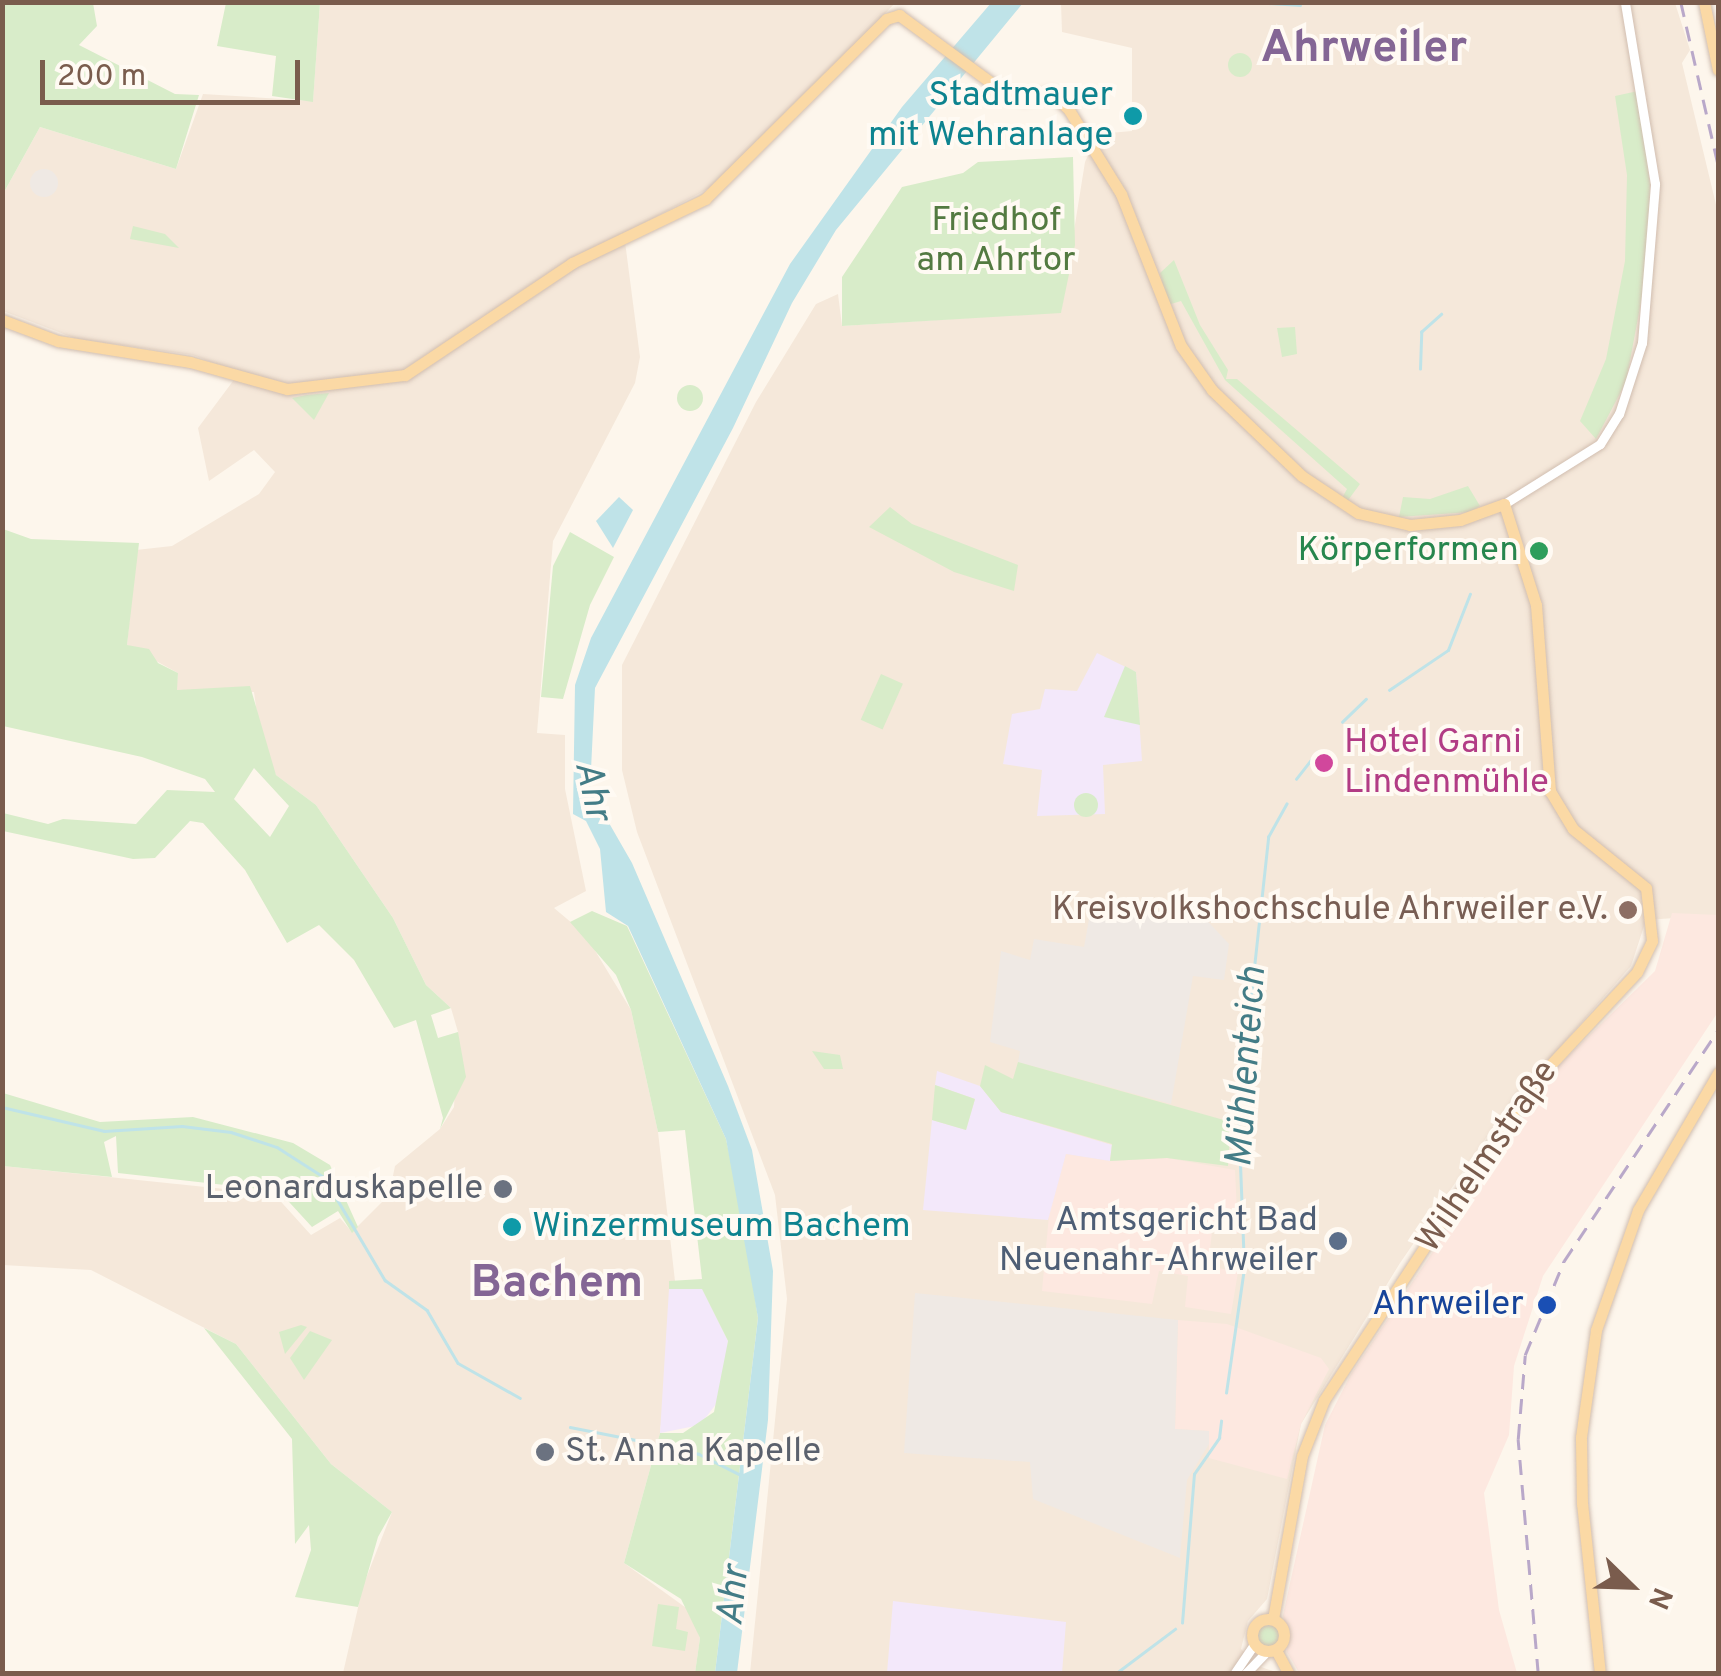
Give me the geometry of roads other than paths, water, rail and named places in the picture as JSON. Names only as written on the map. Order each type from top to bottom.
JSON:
[{"type":"main road","points":[[1704,2],[1718,70]]},
{"type":"main road","points":[[2,320],[58,341],[190,362],[287,389],[404,375],[572,263],[705,200],[886,19],[899,15],[996,86],[1024,99],[1045,93],[1070,110],[1098,151],[1181,346],[1212,390],[1273,452],[1346,507],[1394,522],[1442,524],[1504,504]]},
{"type":"main road","name":"Wilhelmstraße","points":[[1273,1619],[1302,1456],[1324,1400],[1529,1088],[1637,972],[1652,941],[1646,888],[1574,829],[1550,791],[1536,606],[1504,504]]},
{"type":"main road","points":[[1601,1674],[1582,1464],[1596,1330],[1638,1210],[1718,1073]]},
{"type":"main road","points":[[1271,1651],[1285,1636],[1273,1619],[1254,1628],[1254,1644],[1271,1651],[1289,1674]]},
{"type":"street","points":[[1504,504],[1590,454],[1610,430],[1631,382],[1649,302],[1656,184],[1625,2]]},
{"type":"street","points":[[1234,1674],[1254,1644]]},
{"type":"street","points":[[1245,1674],[1271,1651]]},
{"type":"water","name":"Ahr","points":[[991,3],[1023,3],[836,230],[792,303],[733,428],[595,688],[590,790],[632,863],[728,1086],[752,1150],[773,1271],[768,1420],[737,1673],[715,1673],[758,1318],[726,1139],[628,926],[606,912],[600,849],[586,821],[573,814],[575,685],[591,638],[790,264],[902,107]]},
{"type":"water","points":[[619,497],[633,510],[613,548],[596,521]]},
{"type":"waterway","name":"Mühlenteich","points":[[1254,2],[1300,5]]},
{"type":"waterway","name":"Mühlenteich","points":[[1420,369],[1421,332],[1441,314]]},
{"type":"waterway","name":"Mühlenteich","points":[[1389,690],[1448,650],[1470,594]]},
{"type":"waterway","name":"Mühlenteich","points":[[1342,722],[1366,699]]},
{"type":"waterway","name":"Mühlenteich","points":[[1296,779],[1317,752]]},
{"type":"waterway","name":"Mühlenteich","points":[[1226,1393],[1244,1268],[1238,1115],[1268,837],[1286,804]]},
{"type":"waterway","points":[[2,1107],[104,1131],[182,1126],[231,1132],[277,1147],[324,1177],[385,1280],[427,1310],[458,1363],[520,1398]]},
{"type":"waterway","name":"Mühlenteich","points":[[1182,1623],[1194,1474],[1219,1438],[1221,1421]]},
{"type":"waterway","points":[[570,1427],[641,1441]]},
{"type":"waterway","points":[[661,1449],[699,1454],[739,1474]]},
{"type":"waterway","name":"Mühlenteich","points":[[1115,1674],[1175,1629]]},
{"type":"railway","points":[[1681,2],[1718,163]]},
{"type":"railway","points":[[1538,1674],[1518,1439],[1525,1355],[1564,1261],[1718,1030]]},
{"type":"place","name":"Stadtmauer mit Wehranlage","points":[[1133,116]]},
{"type":"place","name":"Körperformen","points":[[1539,551]]},
{"type":"place","name":"Hotel Garni Lindenmühle","points":[[1324,763]]},
{"type":"place","name":"Kreisvolkshochschule Ahrweiler e.V.","points":[[1628,910]]},
{"type":"place","name":"Leonarduskapelle","points":[[503,1189]]},
{"type":"place","name":"Winzermuseum Bachem","points":[[512,1227]]},
{"type":"place","name":"Amtsgericht Bad Neuenahr-Ahrweiler","points":[[1338,1241]]},
{"type":"place","name":"Ahrweiler","points":[[1547,1305]]},
{"type":"place","name":"St. Anna Kapelle","points":[[545,1452]]},
{"type":"district","name":"Ahrweiler","points":[[1364,50]]},
{"type":"district","name":"Bachem","points":[[557,1285]]},
{"type":"park label","name":"Friedhof am Ahrtor","points":[[996,241]]}]
